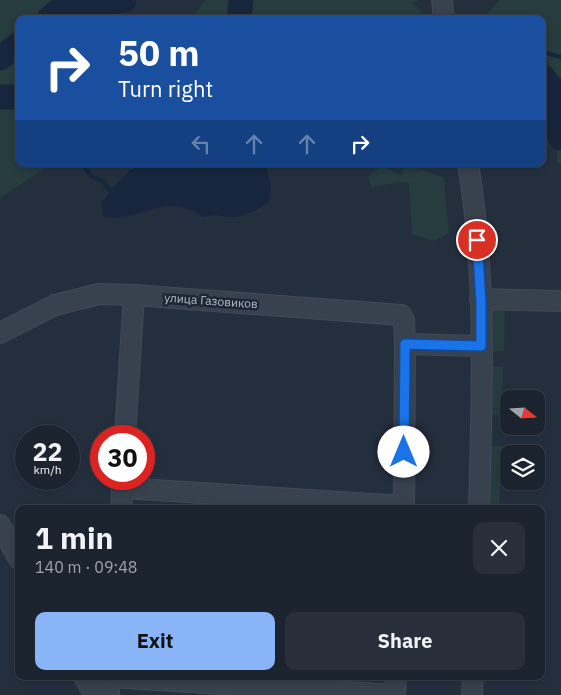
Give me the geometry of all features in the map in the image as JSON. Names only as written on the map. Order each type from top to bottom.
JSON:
[{"type":"street","points":[[442,0],[444,15]]},
{"type":"street","points":[[468,167],[476,222],[480,299],[479,505]]},
{"type":"street","name":"улица Газовиков","points":[[0,333],[55,305],[99,294],[134,295],[401,316],[404,320],[405,344]]},
{"type":"street","points":[[127,425],[134,295]]},
{"type":"street","points":[[480,299],[561,301]]},
{"type":"street","points":[[404,505],[405,344],[481,346]]},
{"type":"street","points":[[155,486],[370,505]]},
{"type":"street","points":[[121,505],[122,490]]},
{"type":"street","points":[[0,525],[15,552]]},
{"type":"street","points":[[86,680],[90,687],[109,685],[395,695],[396,680]]},
{"type":"street","points":[[472,695],[473,680]]},
{"type":"green space","points":[[0,0],[86,0],[92,15],[15,15],[15,167],[46,167],[0,198]]},
{"type":"green space","points":[[205,0],[420,0],[412,3],[425,15],[195,15]]},
{"type":"green space","points":[[500,0],[561,0],[561,164],[557,163],[557,142],[546,133],[546,95],[553,93],[546,84],[546,15],[486,15]]},
{"type":"green space","points":[[380,167],[401,175],[407,167],[414,167],[444,178],[449,233],[434,241],[412,234],[409,183],[401,182],[372,187],[368,177]]},
{"type":"green space","points":[[505,305],[504,351],[492,352],[489,312],[492,306]]},
{"type":"green space","points":[[490,366],[503,367],[503,390],[500,390],[500,415],[488,415]]},
{"type":"green space","points":[[489,446],[500,446],[499,505],[487,505]]},
{"type":"water","points":[[139,167],[267,167],[271,187],[269,202],[237,217],[216,215],[204,217],[179,206],[174,206],[161,207],[130,216],[103,217],[101,204],[115,185],[130,170]]},
{"type":"waterway","points":[[54,15],[57,12],[124,0]]},
{"type":"waterway","points":[[239,15],[241,0]]},
{"type":"waterway","points":[[0,58],[15,47]]},
{"type":"waterway","points":[[546,53],[561,57]]},
{"type":"waterway","points":[[546,81],[557,94],[550,116],[561,138]]},
{"type":"waterway","points":[[0,97],[15,97]]},
{"type":"waterway","points":[[9,97],[15,101]]},
{"type":"waterway","points":[[84,167],[92,177],[103,181],[110,191]]},
{"type":"route","points":[[404,452],[405,344],[481,346],[481,302],[477,240]]}]
